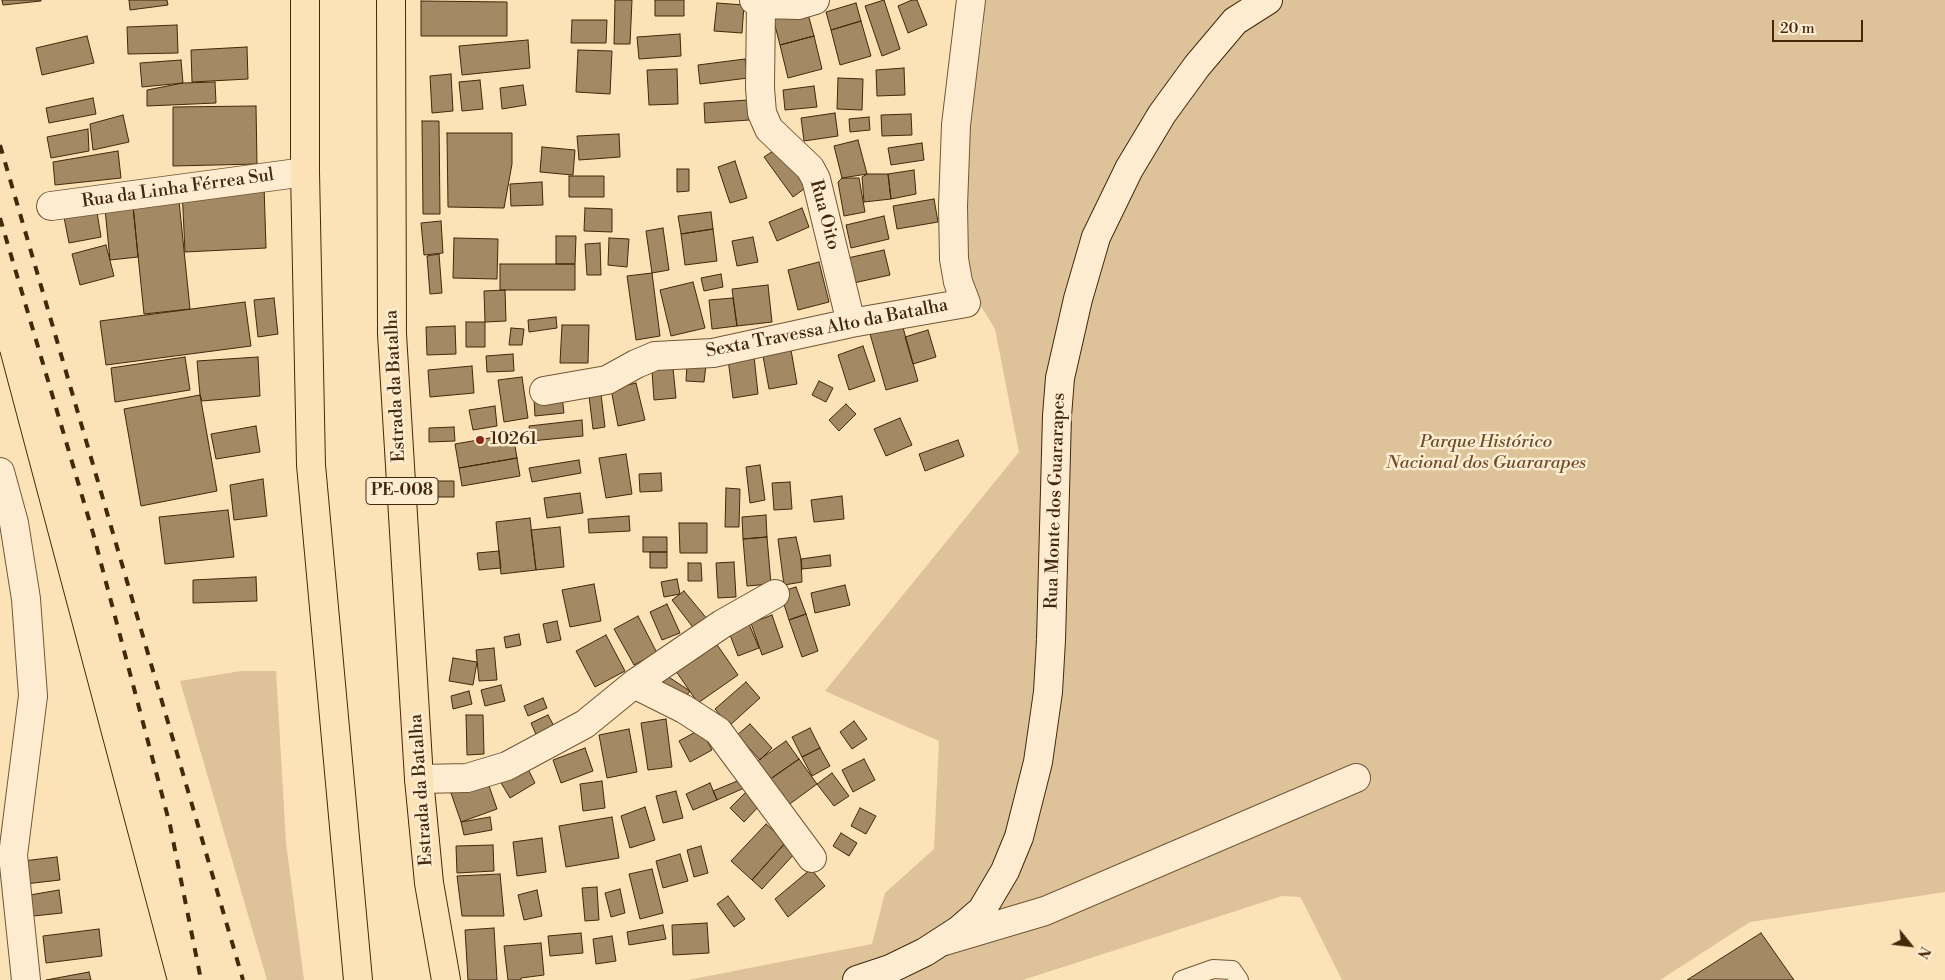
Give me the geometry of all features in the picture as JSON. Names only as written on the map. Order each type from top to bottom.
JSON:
[{"type":"highway","points":[[305,0],[305,172],[312,465],[358,980]]},
{"type":"highway","name":"Estrada da Batalha","points":[[391,0],[392,334],[419,778],[429,882],[446,980]]},
{"type":"street","points":[[757,2],[798,5],[815,0]]},
{"type":"street","name":"Sexta Travessa Alto da Batalha","points":[[544,391],[607,380],[636,364],[656,356],[713,353],[851,323],[966,303],[958,282],[954,260],[953,206],[956,125],[969,30],[971,0]]},
{"type":"street","name":"Rua Monte dos Guararapes","points":[[857,980],[890,969],[959,930],[982,910],[1005,871],[1019,837],[1038,762],[1048,692],[1051,640],[1056,416],[1060,378],[1078,299],[1096,237],[1129,169],[1162,114],[1185,82],[1235,21],[1268,0]]},
{"type":"street","name":"Rua Oito","points":[[757,2],[762,114],[769,129],[810,168],[816,179],[851,323]]},
{"type":"street","name":"Rua da Linha Férrea Sul","points":[[51,206],[305,172]]},
{"type":"street","points":[[0,472],[14,522],[26,599],[33,696],[13,855],[26,980]]},
{"type":"street","points":[[419,778],[468,778],[507,766],[586,724],[634,684],[722,624],[775,594]]},
{"type":"street","points":[[634,684],[684,709],[718,731],[812,858]]},
{"type":"street","points":[[940,942],[1046,911],[1356,778]]},
{"type":"lane","points":[[1182,980],[1213,969],[1232,970],[1239,980]]},
{"type":"green space","name":"Parque Histórico Nacional dos Guararapes","points":[[976,0],[1945,0],[1945,892],[1750,922],[1660,980],[1342,980],[1300,897],[1282,896],[1023,980],[688,980],[872,944],[885,893],[934,849],[939,741],[825,691],[1019,452],[995,329],[979,303],[966,260],[964,149],[984,25]]},
{"type":"green space","points":[[241,671],[276,671],[286,843],[304,980],[267,980],[180,681]]},
{"type":"building","points":[[2,0],[41,0],[41,1],[3,5]]},
{"type":"building","points":[[129,0],[167,0],[168,5],[130,10]]},
{"type":"building","points":[[615,0],[632,0],[630,44],[614,44]]},
{"type":"building","points":[[655,0],[684,0],[684,16],[655,16]]},
{"type":"building","points":[[884,0],[900,49],[882,56],[865,6]]},
{"type":"building","points":[[912,0],[917,0],[927,25],[908,33],[898,6]]},
{"type":"building","points":[[421,1],[507,2],[507,36],[421,36]]},
{"type":"building","points":[[717,3],[744,5],[742,33],[714,31]]},
{"type":"building","points":[[856,3],[861,21],[831,30],[826,12]]},
{"type":"building","points":[[807,10],[814,36],[780,45],[773,18]]},
{"type":"building","points":[[572,20],[607,20],[606,43],[571,43]]},
{"type":"building","points":[[861,21],[871,56],[840,65],[831,30]]},
{"type":"building","points":[[177,25],[178,53],[128,54],[127,27]]},
{"type":"building","points":[[680,34],[681,56],[639,59],[637,37]]},
{"type":"building","points":[[87,36],[94,63],[42,75],[36,48]]},
{"type":"building","points":[[814,36],[822,69],[788,78],[780,45]]},
{"type":"building","points":[[528,40],[530,68],[462,75],[459,46]]},
{"type":"building","points":[[247,47],[248,79],[192,82],[191,50]]},
{"type":"building","points":[[578,50],[612,51],[610,94],[576,92]]},
{"type":"building","points":[[745,59],[748,78],[700,84],[698,65]]},
{"type":"building","points":[[181,60],[183,83],[142,87],[140,63]]},
{"type":"building","points":[[904,68],[905,95],[877,96],[876,70]]},
{"type":"building","points":[[677,69],[678,104],[649,105],[647,70]]},
{"type":"building","points":[[451,74],[453,111],[432,113],[430,76]]},
{"type":"building","points":[[838,78],[863,79],[862,110],[837,109]]},
{"type":"building","points":[[480,80],[483,109],[462,111],[459,82]]},
{"type":"building","points":[[215,82],[216,103],[147,106],[147,90],[183,83]]},
{"type":"building","points":[[523,85],[526,105],[502,109],[500,88]]},
{"type":"building","points":[[814,86],[817,107],[785,110],[783,90]]},
{"type":"building","points":[[93,98],[96,114],[49,123],[46,108]]},
{"type":"building","points":[[748,100],[749,120],[705,123],[704,103]]},
{"type":"building","points":[[256,106],[257,164],[173,166],[173,107]]},
{"type":"building","points":[[835,113],[838,136],[804,141],[801,118]]},
{"type":"building","points":[[911,114],[912,135],[882,136],[881,115]]},
{"type":"building","points":[[123,115],[129,142],[93,150],[90,124]]},
{"type":"building","points":[[869,117],[870,130],[850,132],[849,119]]},
{"type":"building","points":[[422,121],[439,121],[440,214],[423,214]]},
{"type":"building","points":[[88,129],[89,151],[51,158],[47,137]]},
{"type":"building","points":[[447,133],[512,133],[512,164],[504,208],[448,207]]},
{"type":"building","points":[[619,134],[620,157],[579,160],[577,136]]},
{"type":"building","points":[[858,140],[867,174],[842,178],[834,146]]},
{"type":"building","points":[[922,143],[924,160],[891,165],[888,148]]},
{"type":"building","points":[[542,147],[575,150],[573,175],[540,172]]},
{"type":"building","points":[[779,147],[808,186],[793,197],[764,157]]},
{"type":"building","points":[[118,151],[121,178],[55,185],[53,162]]},
{"type":"building","points":[[735,161],[747,198],[730,203],[718,167]]},
{"type":"building","points":[[677,169],[689,169],[689,191],[677,192]]},
{"type":"building","points":[[914,170],[916,194],[891,199],[888,174]]},
{"type":"building","points":[[867,174],[888,174],[891,199],[864,202],[862,177]]},
{"type":"building","points":[[569,176],[604,176],[604,197],[569,197]]},
{"type":"building","points":[[842,178],[859,178],[865,212],[844,216],[838,182]]},
{"type":"building","points":[[542,182],[543,205],[511,206],[510,184]]},
{"type":"building","points":[[264,185],[266,248],[185,252],[182,189]]},
{"type":"building","points":[[934,199],[938,222],[897,229],[893,206]]},
{"type":"building","points":[[179,201],[190,309],[144,314],[133,206]]},
{"type":"building","points":[[96,206],[101,237],[69,243],[63,212]]},
{"type":"building","points":[[133,206],[138,257],[110,260],[105,209]]},
{"type":"building","points":[[585,208],[612,209],[612,232],[584,231]]},
{"type":"building","points":[[802,208],[809,227],[777,241],[769,222]]},
{"type":"building","points":[[711,212],[713,229],[681,234],[678,216]]},
{"type":"building","points":[[884,216],[889,239],[851,248],[846,225]]},
{"type":"building","points":[[441,221],[443,253],[424,255],[421,223]]},
{"type":"building","points":[[663,228],[669,270],[652,273],[646,231]]},
{"type":"building","points":[[713,229],[717,261],[685,265],[681,234]]},
{"type":"building","points":[[556,236],[576,236],[575,264],[556,264]]},
{"type":"building","points":[[753,237],[758,262],[737,266],[732,241]]},
{"type":"building","points":[[454,238],[498,239],[497,279],[453,278]]},
{"type":"building","points":[[609,238],[629,239],[627,267],[608,265]]},
{"type":"building","points":[[600,243],[601,275],[587,275],[585,244]]},
{"type":"building","points":[[106,245],[114,276],[80,285],[72,254]]},
{"type":"building","points":[[884,250],[890,275],[849,284],[843,259]]},
{"type":"building","points":[[439,254],[442,293],[430,294],[427,256]]},
{"type":"building","points":[[819,262],[829,302],[798,310],[788,270]]},
{"type":"building","points":[[500,264],[575,264],[575,290],[500,290]]},
{"type":"building","points":[[652,273],[660,336],[636,340],[627,276]]},
{"type":"building","points":[[721,274],[723,287],[704,291],[701,278]]},
{"type":"building","points":[[693,282],[705,328],[671,336],[660,290]]},
{"type":"building","points":[[768,285],[772,322],[737,326],[732,289]]},
{"type":"building","points":[[505,290],[506,321],[485,322],[484,291]]},
{"type":"building","points":[[274,298],[278,334],[258,337],[254,300]]},
{"type":"building","points":[[733,298],[737,326],[712,329],[709,300]]},
{"type":"building","points":[[245,302],[251,346],[106,365],[100,321]]},
{"type":"building","points":[[556,317],[557,328],[529,332],[528,320]]},
{"type":"building","points":[[466,322],[485,322],[485,347],[466,347]]},
{"type":"building","points":[[902,324],[918,381],[886,390],[870,334]]},
{"type":"building","points":[[562,325],[589,325],[588,363],[560,363]]},
{"type":"building","points":[[455,326],[456,354],[427,355],[426,327]]},
{"type":"building","points":[[511,328],[524,329],[522,345],[509,345]]},
{"type":"building","points":[[928,330],[936,357],[913,364],[905,337]]},
{"type":"building","points":[[863,346],[875,381],[849,390],[838,355]]},
{"type":"building","points":[[791,350],[797,384],[769,389],[763,356]]},
{"type":"building","points":[[513,354],[514,371],[487,372],[486,356]]},
{"type":"building","points":[[754,356],[758,394],[733,398],[728,359]]},
{"type":"building","points":[[185,357],[190,390],[115,402],[111,368]]},
{"type":"building","points":[[258,357],[260,396],[202,401],[197,361]]},
{"type":"building","points":[[687,364],[706,365],[704,382],[686,381]]},
{"type":"building","points":[[472,366],[474,393],[430,397],[428,370]]},
{"type":"building","points":[[673,368],[676,398],[654,400],[652,371]]},
{"type":"building","points":[[522,377],[528,418],[504,422],[498,380]]},
{"type":"building","points":[[819,381],[833,388],[826,402],[812,395]]},
{"type":"building","points":[[636,383],[645,420],[618,426],[611,389]]},
{"type":"building","points":[[601,394],[605,427],[593,429],[589,396]]},
{"type":"building","points":[[200,395],[217,491],[141,506],[124,409]]},
{"type":"building","points":[[562,396],[564,413],[535,416],[534,399]]},
{"type":"building","points":[[846,404],[856,414],[839,431],[829,420]]},
{"type":"building","points":[[495,406],[497,426],[473,430],[469,410]]},
{"type":"building","points":[[900,418],[912,445],[886,456],[874,429]]},
{"type":"building","points":[[582,420],[583,436],[531,441],[529,426]]},
{"type":"building","points":[[256,426],[260,452],[216,459],[211,434]]},
{"type":"building","points":[[454,427],[455,441],[429,442],[429,428]]},
{"type":"building","points":[[513,434],[517,458],[459,468],[455,444]]},
{"type":"building","points":[[958,440],[964,456],[925,471],[919,454]]},
{"type":"building","points":[[626,454],[632,494],[606,498],[599,458]]},
{"type":"building","points":[[517,458],[520,476],[462,486],[459,468]]},
{"type":"building","points":[[579,460],[581,473],[532,482],[529,468]]},
{"type":"building","points":[[760,465],[765,500],[750,503],[746,467]]},
{"type":"building","points":[[661,473],[662,491],[640,492],[639,474]]},
{"type":"building","points":[[263,479],[267,516],[234,520],[230,485]]},
{"type":"building","points":[[431,481],[454,481],[454,497],[430,497]]},
{"type":"building","points":[[790,482],[792,509],[774,510],[772,483]]},
{"type":"building","points":[[726,488],[740,489],[739,527],[725,527]]},
{"type":"building","points":[[580,493],[583,513],[547,518],[544,498]]},
{"type":"building","points":[[842,496],[844,519],[814,522],[811,500]]},
{"type":"building","points":[[228,510],[234,557],[165,564],[159,517]]},
{"type":"building","points":[[766,515],[767,537],[743,539],[742,517]]},
{"type":"building","points":[[629,516],[630,531],[589,533],[588,519]]},
{"type":"building","points":[[530,518],[536,570],[501,574],[496,522]]},
{"type":"building","points":[[679,523],[707,523],[707,553],[680,553]]},
{"type":"building","points":[[560,527],[564,567],[536,570],[531,530]]},
{"type":"building","points":[[643,537],[667,537],[667,552],[643,552]]},
{"type":"building","points":[[767,537],[771,584],[747,586],[743,539]]},
{"type":"building","points":[[796,537],[801,559],[802,582],[784,585],[778,539]]},
{"type":"building","points":[[499,551],[501,568],[479,570],[477,553]]},
{"type":"building","points":[[650,552],[667,552],[667,568],[650,568]]},
{"type":"building","points":[[830,555],[831,566],[802,569],[801,559]]},
{"type":"building","points":[[734,562],[736,597],[718,598],[716,563]]},
{"type":"building","points":[[688,563],[701,563],[702,581],[688,581]]},
{"type":"building","points":[[256,577],[257,601],[193,603],[193,580]]},
{"type":"building","points":[[677,579],[680,594],[664,597],[661,582]]},
{"type":"building","points":[[594,584],[601,621],[570,627],[562,590]]},
{"type":"building","points":[[845,585],[850,605],[815,613],[811,593]]},
{"type":"building","points":[[796,587],[806,614],[789,620],[780,592]]},
{"type":"building","points":[[684,591],[708,620],[695,630],[672,600]]},
{"type":"building","points":[[667,604],[680,633],[662,640],[650,612]]},
{"type":"building","points":[[806,614],[818,651],[802,657],[789,620]]},
{"type":"building","points":[[772,615],[783,647],[762,655],[751,623]]},
{"type":"building","points":[[638,616],[657,653],[634,665],[614,629]]},
{"type":"building","points":[[747,619],[759,648],[738,656],[727,627]]},
{"type":"building","points":[[557,621],[561,640],[547,643],[543,624]]},
{"type":"building","points":[[519,634],[521,645],[506,648],[504,637]]},
{"type":"building","points":[[606,635],[625,671],[595,687],[576,651]]},
{"type":"building","points":[[711,636],[738,675],[698,703],[671,664]]},
{"type":"building","points":[[494,648],[497,680],[479,681],[476,650]]},
{"type":"building","points":[[453,658],[477,662],[473,685],[449,681]]},
{"type":"building","points":[[661,672],[690,691],[682,702],[653,683]]},
{"type":"building","points":[[746,682],[760,698],[729,726],[715,709]]},
{"type":"building","points":[[501,685],[505,701],[485,706],[481,690]]},
{"type":"building","points":[[469,691],[472,704],[453,709],[451,696]]},
{"type":"building","points":[[543,698],[547,708],[528,716],[524,706]]},
{"type":"building","points":[[466,715],[483,715],[484,754],[467,755]]},
{"type":"building","points":[[548,715],[556,730],[538,739],[531,723]]},
{"type":"building","points":[[666,719],[672,767],[648,770],[641,723]]},
{"type":"building","points":[[854,721],[867,739],[852,749],[840,732]]},
{"type":"building","points":[[750,724],[772,748],[760,760],[737,735]]},
{"type":"building","points":[[810,728],[820,748],[802,757],[792,737]]},
{"type":"building","points":[[629,729],[637,772],[607,778],[599,735]]},
{"type":"building","points":[[701,729],[712,750],[690,762],[679,741]]},
{"type":"building","points":[[786,741],[799,759],[769,780],[756,762]]},
{"type":"building","points":[[585,748],[593,771],[561,783],[553,760]]},
{"type":"building","points":[[820,748],[830,766],[812,776],[802,757]]},
{"type":"building","points":[[799,759],[817,784],[787,806],[769,780]]},
{"type":"building","points":[[864,759],[875,780],[853,792],[842,770]]},
{"type":"building","points":[[526,765],[535,783],[510,798],[497,776]]},
{"type":"building","points":[[832,773],[849,796],[834,806],[817,784]]},
{"type":"building","points":[[747,777],[751,785],[717,800],[713,791]]},
{"type":"building","points":[[487,780],[497,809],[461,822],[451,793]]},
{"type":"building","points":[[602,781],[605,808],[583,811],[580,784]]},
{"type":"building","points":[[710,783],[717,800],[693,810],[686,794]]},
{"type":"building","points":[[676,791],[683,818],[663,823],[656,796]]},
{"type":"building","points":[[746,792],[760,805],[744,822],[730,808]]},
{"type":"building","points":[[645,807],[655,840],[630,848],[621,816]]},
{"type":"building","points":[[860,808],[876,816],[866,834],[851,826]]},
{"type":"building","points":[[490,817],[492,830],[464,835],[461,822]]},
{"type":"building","points":[[612,817],[619,858],[566,867],[559,826]]},
{"type":"building","points":[[766,824],[786,842],[752,880],[731,861]]},
{"type":"building","points":[[841,833],[857,843],[849,856],[833,846]]},
{"type":"building","points":[[542,838],[546,872],[517,876],[513,842]]},
{"type":"building","points":[[786,842],[796,852],[762,889],[752,880]]},
{"type":"building","points":[[493,845],[494,871],[457,873],[456,846]]},
{"type":"building","points":[[701,846],[708,873],[694,877],[687,850]]},
{"type":"building","points":[[680,854],[688,881],[663,888],[656,861]]},
{"type":"building","points":[[57,857],[60,880],[25,884],[23,861]]},
{"type":"building","points":[[652,869],[663,913],[640,919],[629,874]]},
{"type":"building","points":[[811,869],[825,886],[788,917],[775,899]]},
{"type":"building","points":[[500,874],[504,916],[462,916],[457,876]]},
{"type":"building","points":[[597,887],[599,920],[585,921],[582,888]]},
{"type":"building","points":[[620,889],[625,913],[611,917],[605,893]]},
{"type":"building","points":[[59,890],[62,913],[24,917],[24,896]]},
{"type":"building","points":[[537,890],[542,916],[524,920],[518,895]]},
{"type":"building","points":[[728,896],[745,919],[734,927],[717,904]]},
{"type":"building","points":[[707,923],[709,953],[673,955],[672,925]]},
{"type":"building","points":[[663,925],[666,939],[629,945],[627,932]]},
{"type":"building","points":[[494,928],[497,980],[468,980],[465,930]]},
{"type":"building","points":[[99,929],[102,956],[46,963],[43,936]]},
{"type":"building","points":[[581,933],[583,953],[550,956],[548,936]]},
{"type":"building","points":[[1761,933],[1794,980],[1687,980]]},
{"type":"building","points":[[612,936],[616,961],[596,964],[593,939]]},
{"type":"building","points":[[541,943],[544,975],[521,978],[521,980],[508,980],[504,946]]},
{"type":"building","points":[[89,972],[91,980],[46,980]]},
{"type":"tram line","points":[[0,352],[167,980]]},
{"type":"railway","points":[[0,145],[243,980]]},
{"type":"railway","points":[[0,218],[93,533],[170,825],[201,980]]},
{"type":"place","name":"10261","points":[[480,440]]}]
